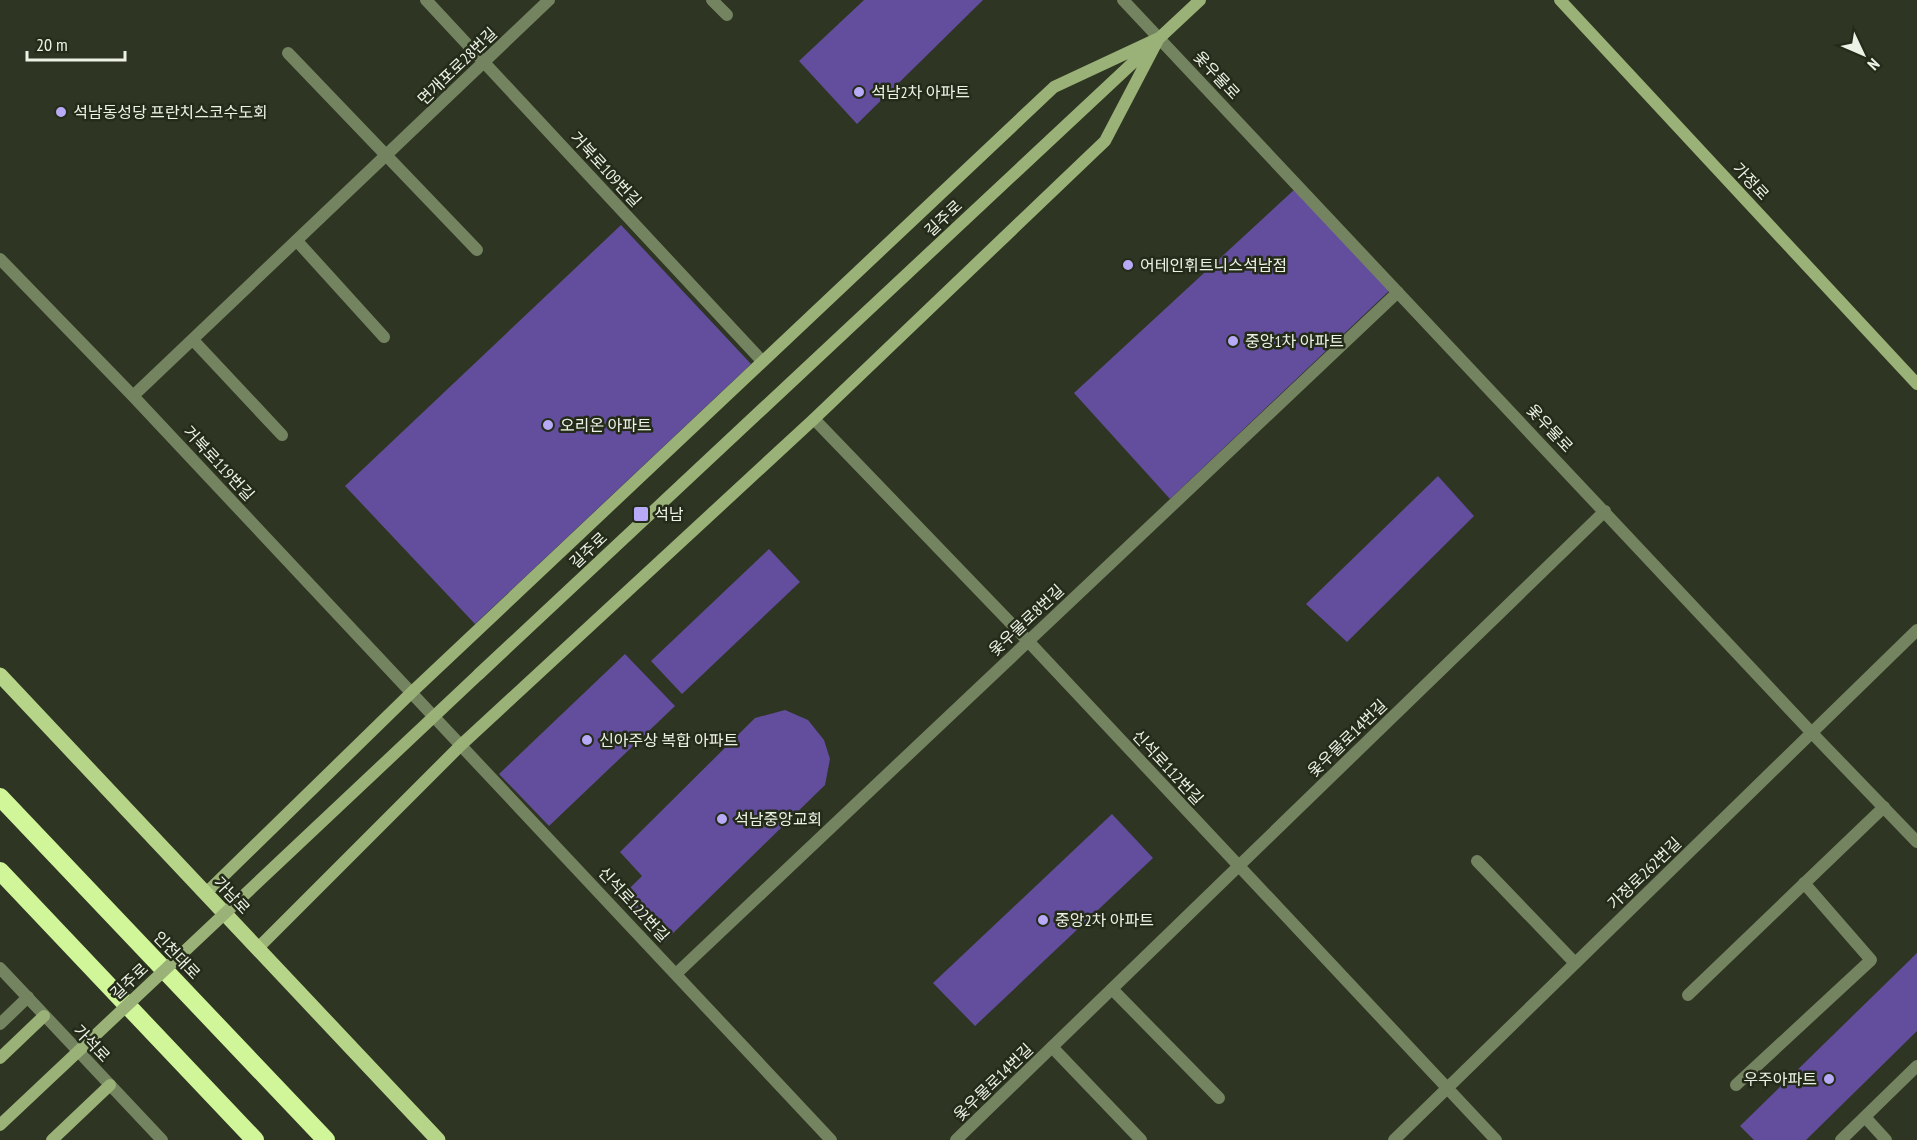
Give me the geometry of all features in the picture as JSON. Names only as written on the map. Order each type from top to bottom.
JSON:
[{"type":"highway","name":"인천대로","points":[[0,797],[326,1140]]},
{"type":"highway","points":[[0,871],[255,1140]]},
{"type":"main road","name":"길주로","points":[[0,1125],[1200,0]]},
{"type":"main road","name":"가정로","points":[[1560,0],[1917,384]]},
{"type":"main road","points":[[206,893],[412,693],[1054,87],[1159,38]]},
{"type":"main road","points":[[258,948],[461,745],[814,419],[1105,141],[1159,38]]},
{"type":"main road","name":"가남로","points":[[0,675],[438,1140]]},
{"type":"main road","points":[[0,1058],[44,1016]]},
{"type":"main road","points":[[52,1140],[110,1085]]},
{"type":"street","name":"거북로109번길","points":[[426,0],[762,361]]},
{"type":"street","name":"면개포로28번길","points":[[134,396],[549,0]]},
{"type":"street","points":[[712,0],[727,15]]},
{"type":"street","name":"옻우물로","points":[[1123,0],[1917,842]]},
{"type":"street","points":[[288,53],[477,250]]},
{"type":"street","points":[[297,241],[384,336]]},
{"type":"street","name":"거북로119번길","points":[[0,259],[134,396],[412,693]]},
{"type":"street","name":"옻우물로8번길","points":[[677,973],[1398,291]]},
{"type":"street","points":[[193,339],[282,435]]},
{"type":"street","name":"신석로112번길","points":[[814,419],[1028,641],[1496,1140]]},
{"type":"street","name":"옻우물로14번길","points":[[956,1140],[1605,510]]},
{"type":"street","name":"가정로262번길","points":[[1394,1140],[1917,630]]},
{"type":"street","name":"신석로122번길","points":[[412,693],[677,973],[831,1140]]},
{"type":"street","points":[[1688,995],[1884,807]]},
{"type":"street","points":[[1477,861],[1575,963]]},
{"type":"street","points":[[1736,1085],[1871,960],[1804,883]]},
{"type":"street","name":"가석로","points":[[0,968],[162,1140]]},
{"type":"street","points":[[1112,989],[1219,1098]]},
{"type":"street","points":[[0,1024],[28,997]]},
{"type":"street","name":"옻우물로14번길","points":[[1052,1047],[1141,1140]]},
{"type":"street","points":[[1841,1140],[1917,1066]]},
{"type":"street","points":[[1865,1117],[1886,1140]]},
{"type":"building","name":"석남2차 아파트","points":[[864,0],[983,0],[857,124],[799,61]]},
{"type":"building","name":"중앙1차 아파트","points":[[1295,189],[1390,290],[1170,499],[1074,393]]},
{"type":"building","name":"오리온 아파트","points":[[621,225],[751,364],[475,624],[345,486]]},
{"type":"building","points":[[1438,476],[1474,516],[1347,642],[1306,604]]},
{"type":"building","points":[[769,549],[800,582],[682,694],[651,661]]},
{"type":"building","name":"신아주상 복합 아파트","points":[[625,654],[675,706],[549,826],[499,774]]},
{"type":"building","name":"석남중앙교회","points":[[785,710],[808,720],[824,740],[830,759],[825,785],[664,942],[621,897],[642,876],[620,852],[755,718]]},
{"type":"building","name":"중앙2차 아파트","points":[[1112,814],[1153,858],[975,1026],[933,983]]},
{"type":"building","name":"우주아파트","points":[[1917,953],[1917,1031],[1806,1140],[1754,1140],[1740,1126]]},
{"type":"place","name":"석남2차 아파트","points":[[859,92]]},
{"type":"place","name":"석남동성당 프란치스코수도회","points":[[61,112]]},
{"type":"place","name":"어테인휘트니스석남점","points":[[1128,265]]},
{"type":"place","name":"중앙1차 아파트","points":[[1233,341]]},
{"type":"place","name":"오리온 아파트","points":[[548,425]]},
{"type":"place","name":"석남","points":[[641,514]]},
{"type":"place","name":"신아주상 복합 아파트","points":[[587,740]]},
{"type":"place","name":"석남중앙교회","points":[[722,819]]},
{"type":"place","name":"중앙2차 아파트","points":[[1043,920]]},
{"type":"place","name":"우주아파트","points":[[1829,1079]]}]
